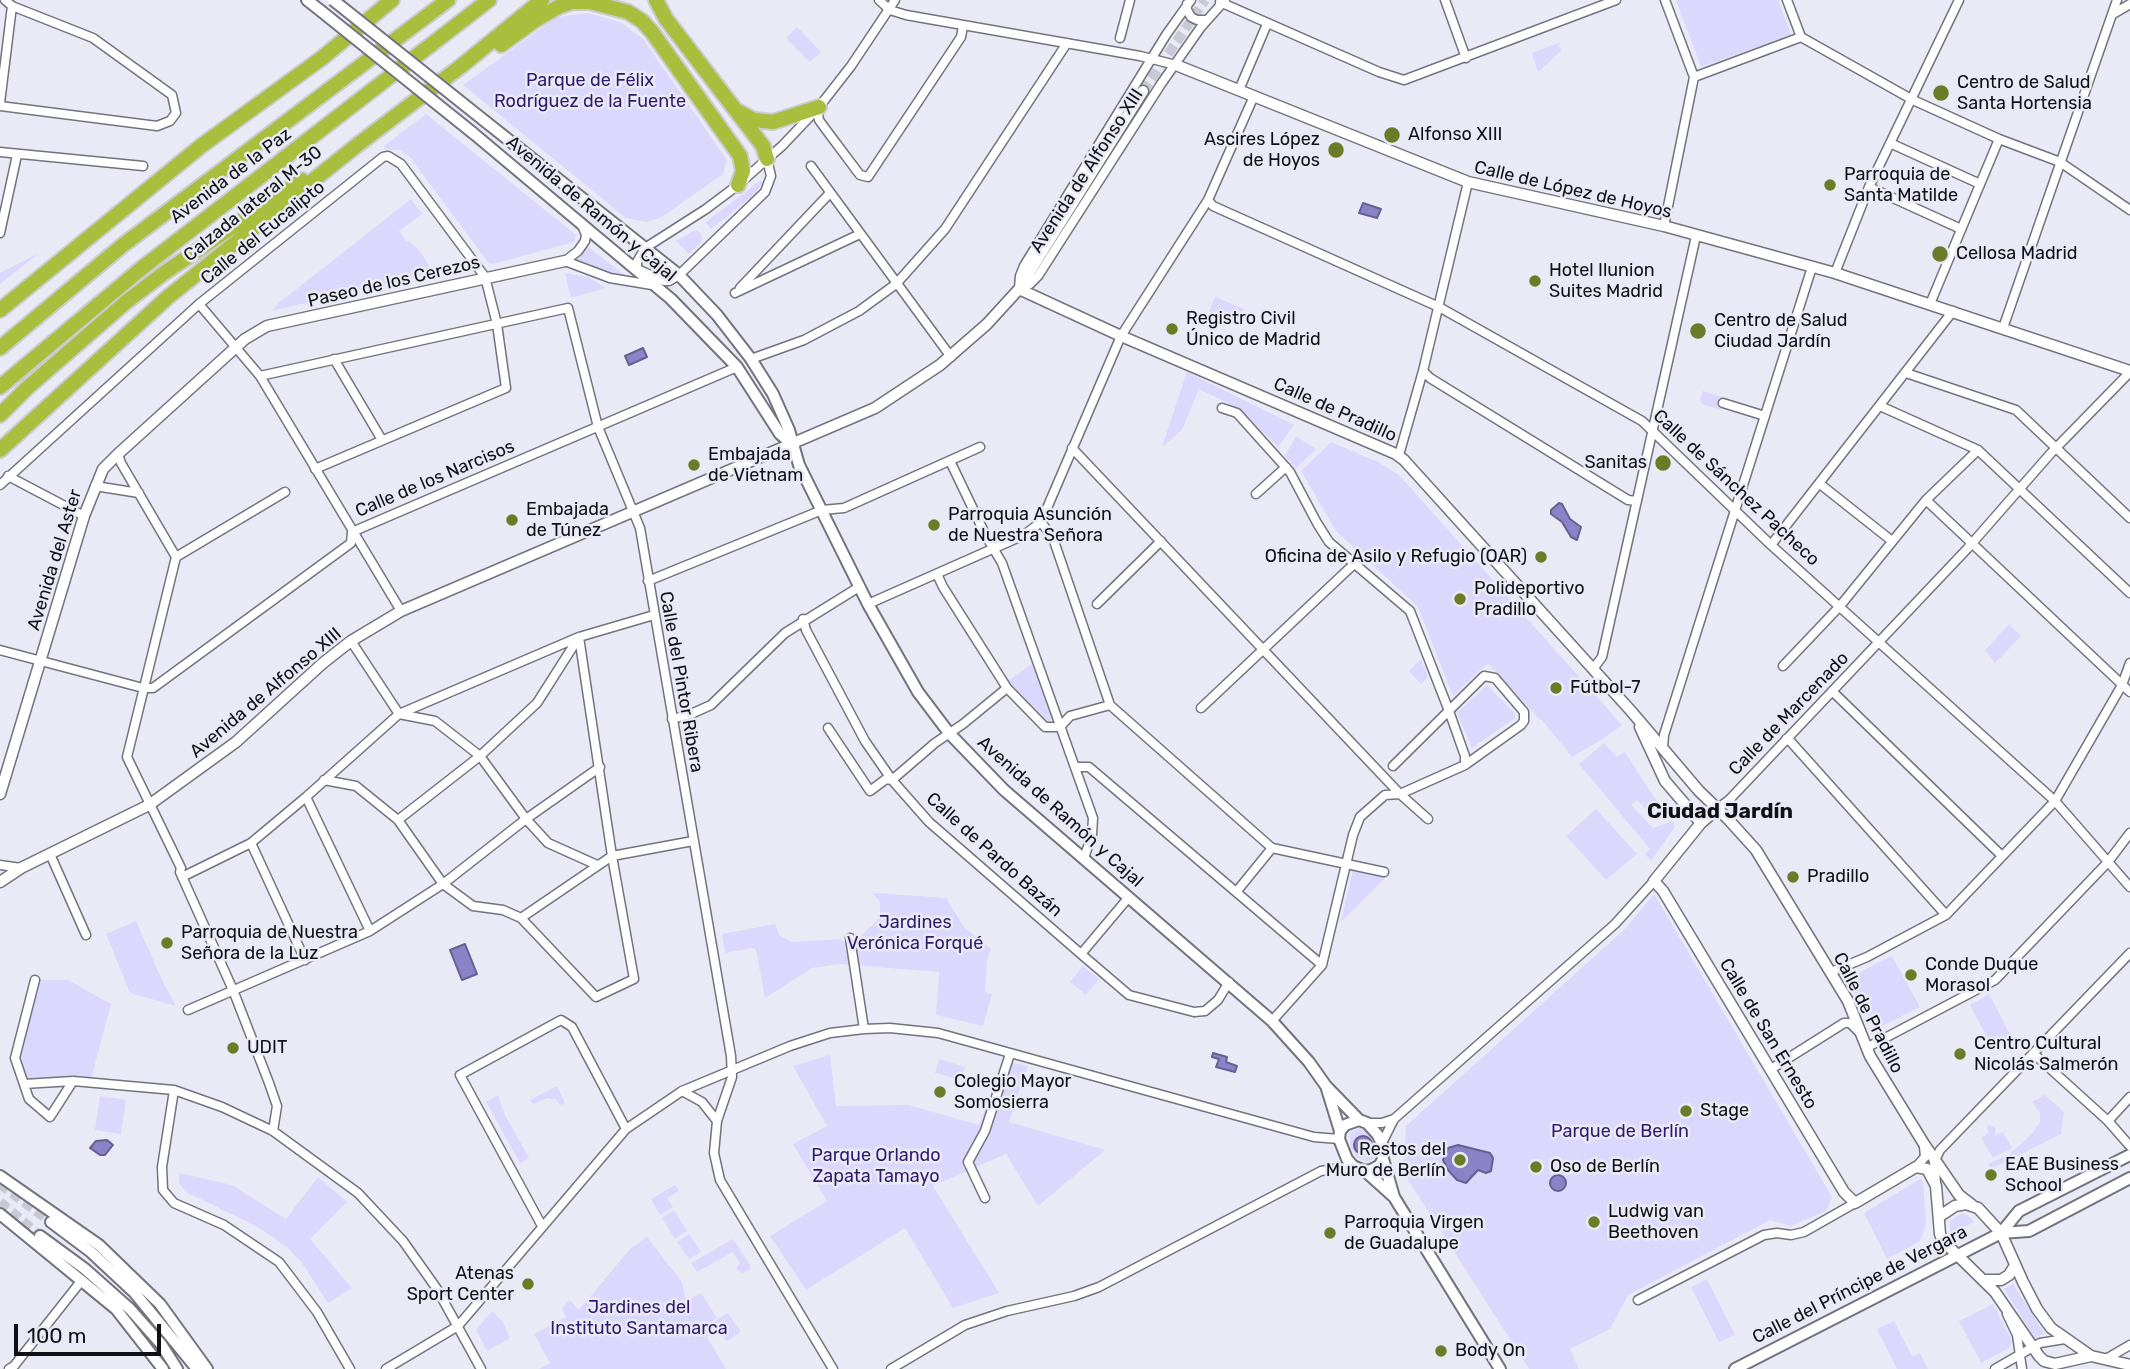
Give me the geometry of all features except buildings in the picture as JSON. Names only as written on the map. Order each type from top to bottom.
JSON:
[{"type":"highway","points":[[322,58],[392,0]]},
{"type":"highway","points":[[0,310],[201,146],[405,0]]},
{"type":"highway","name":"Avenida de la Paz","points":[[0,348],[123,245],[448,0]]},
{"type":"highway","name":"Avenida de la Paz","points":[[0,387],[142,268],[489,0]]},
{"type":"highway","name":"Calzada lateral M-30","points":[[0,450],[168,297],[542,0]]},
{"type":"highway","points":[[656,0],[666,19],[763,146],[768,159]]},
{"type":"highway","points":[[460,67],[495,49],[534,20],[572,2],[590,2],[628,12],[652,32],[740,156],[743,171],[738,185]]},
{"type":"highway","points":[[732,108],[754,120],[773,122],[818,108]]},
{"type":"highway","points":[[126,302],[265,202],[356,146]]},
{"type":"highway","points":[[0,415],[260,178]]},
{"type":"main road","name":"Avenida de Ramón y Cajal","points":[[307,0],[638,269],[704,331],[737,367],[780,434],[792,444]]},
{"type":"main road","name":"Avenida de Ramón y Cajal","points":[[333,0],[646,247],[679,275],[717,315],[751,359],[773,394],[789,429],[799,465],[859,587],[918,692],[948,733],[1004,790],[1272,1021],[1309,1062],[1326,1086],[1363,1121]]},
{"type":"main road","name":"Avenida de Ramón y Cajal","points":[[1326,1086],[1340,1135]]},
{"type":"main road","points":[[1394,1197],[1347,1159],[1340,1135],[1345,1125],[1363,1121],[1377,1134],[1382,1143],[1383,1159],[1394,1197],[1500,1369]]},
{"type":"main road","name":"Calle del Príncipe de Vergara","points":[[1735,1369],[2001,1233],[2019,1212],[2130,1155]]},
{"type":"main road","points":[[1365,1171],[1380,1165],[1383,1159]]},
{"type":"main road","points":[[0,1176],[99,1245],[160,1304],[207,1369]]},
{"type":"main road","name":"Calle del Príncipe de Vergara","points":[[2001,1233],[2029,1231],[2130,1178]]},
{"type":"main road","points":[[0,1214],[116,1309],[163,1369]]},
{"type":"main road","points":[[51,1223],[91,1252],[134,1292],[197,1369]]},
{"type":"main road","points":[[40,1236],[85,1269],[130,1309],[161,1344],[177,1369]]},
{"type":"street","points":[[879,0],[890,10]]},
{"type":"street","points":[[768,159],[771,176],[765,192],[679,275],[664,281],[638,269],[637,262],[646,247],[681,226],[738,185],[818,108],[863,50],[895,0]]},
{"type":"street","points":[[1120,38],[1130,0]]},
{"type":"street","points":[[1445,0],[1466,58]]},
{"type":"street","points":[[1221,1],[1267,24],[1404,80],[1616,0]]},
{"type":"street","points":[[1664,226],[1694,77],[1665,0]]},
{"type":"street","points":[[1787,0],[1801,37],[1913,100],[1999,139],[2060,162],[2130,210]]},
{"type":"street","points":[[1835,272],[1869,187],[1959,0]]},
{"type":"street","points":[[2003,328],[2117,0]]},
{"type":"street","name":"Avenida de Alfonso XIII","points":[[1019,289],[1038,276],[1161,84],[1221,1]]},
{"type":"street","points":[[1189,2],[1187,10],[1191,17],[1207,20]]},
{"type":"street","name":"Avenida de Alfonso XIII","points":[[1019,289],[1024,266],[1189,2]]},
{"type":"street","points":[[9,3],[93,38],[172,95],[176,113],[170,121],[157,126],[0,105],[9,3]]},
{"type":"street","points":[[2113,14],[2130,4]]},
{"type":"street","name":"Calle de López de Hoyos","points":[[890,10],[962,26],[1152,58],[1176,65],[1468,182],[1664,226],[1835,272],[2130,371]]},
{"type":"street","points":[[1239,90],[1267,24]]},
{"type":"street","points":[[818,108],[817,117],[827,131],[860,174],[868,177],[961,37],[962,26]]},
{"type":"street","points":[[1694,77],[1801,37]]},
{"type":"street","points":[[751,359],[804,341],[859,311],[896,284],[945,229],[1067,43]]},
{"type":"street","name":"Avenida de Alfonso XIII","points":[[0,875],[51,854],[149,805],[236,742],[296,685],[351,641],[401,611],[875,408],[951,357],[987,324],[1019,289],[1143,91]]},
{"type":"street","points":[[868,604],[1024,536],[1041,522],[1121,336],[1208,200],[1254,96]]},
{"type":"street","points":[[1930,304],[1999,139]]},
{"type":"street","points":[[1890,143],[1980,184]]},
{"type":"street","points":[[0,152],[143,166]]},
{"type":"street","points":[[1,233],[17,155]]},
{"type":"street","name":"Calle del Eucalipto","points":[[0,485],[200,304],[386,156],[401,164],[485,277],[497,324],[506,388],[382,440]]},
{"type":"street","points":[[811,166],[951,357]]},
{"type":"street","points":[[1399,455],[1423,371],[1468,182]]},
{"type":"street","points":[[1869,187],[1961,229]]},
{"type":"street","points":[[831,193],[735,293],[860,234]]},
{"type":"street","name":"Calle de Sánchez Pacheco","points":[[1208,200],[1213,206],[1439,307],[1653,429],[1771,545],[2055,801],[2130,887]]},
{"type":"street","points":[[565,261],[578,251],[585,241],[586,235],[581,223]]},
{"type":"street","points":[[1593,669],[1602,657],[1696,236]]},
{"type":"street","points":[[565,261],[610,278],[656,286]]},
{"type":"street","name":"Paseo de los Cerezos","points":[[236,347],[267,326],[565,261]]},
{"type":"street","points":[[1663,748],[1664,735],[1812,267]]},
{"type":"street","name":"Calle de Pradillo","points":[[1019,289],[1121,336],[1399,455],[1631,711],[1681,772],[1756,850],[1854,1012],[1866,1048],[1924,1144],[1938,1154],[1959,1195],[1978,1208],[2001,1233]]},
{"type":"street","points":[[200,304],[260,376],[401,611]]},
{"type":"street","name":"Calle del Pintor Ribera","points":[[497,324],[568,308],[598,426],[634,512],[639,528],[733,1069]]},
{"type":"street","points":[[1771,545],[1953,311]]},
{"type":"street","points":[[260,376],[497,324]]},
{"type":"street","name":"Avenida del Aster","points":[[0,794],[84,516],[103,469],[236,347]]},
{"type":"street","points":[[315,470],[382,440],[334,359]]},
{"type":"street","name":"Calle de los Narcisos","points":[[143,688],[153,688],[351,543],[352,531],[737,367]]},
{"type":"street","points":[[1423,371],[1430,378],[1628,500],[1637,501]]},
{"type":"street","name":"Calle de Marcenado","points":[[1382,1143],[1394,1119],[1615,924],[1701,823],[1728,800],[1972,544],[2056,448],[2130,371]]},
{"type":"street","points":[[1906,373],[2016,410],[2130,519]]},
{"type":"street","points":[[1723,403],[1765,416]]},
{"type":"street","points":[[1880,406],[1978,450],[2130,593]]},
{"type":"street","points":[[1222,408],[1237,413],[1286,467],[1323,533],[1354,564],[1410,611],[1449,711],[1465,756],[1465,765]]},
{"type":"street","points":[[648,581],[822,510],[844,508],[980,447]]},
{"type":"street","points":[[1072,448],[1400,794],[1428,819]]},
{"type":"street","points":[[1783,666],[1840,606],[1926,500],[1978,450]]},
{"type":"street","points":[[118,454],[176,556],[127,757],[181,868],[182,877],[233,990],[277,1105],[273,1130]]},
{"type":"street","points":[[950,461],[1002,563],[1093,818],[1084,859]]},
{"type":"street","points":[[1256,494],[1286,467]]},
{"type":"street","points":[[8,476],[84,516]]},
{"type":"street","points":[[1820,484],[1892,541]]},
{"type":"street","points":[[95,486],[139,493]]},
{"type":"street","points":[[176,556],[285,492]]},
{"type":"street","points":[[1926,500],[2130,692]]},
{"type":"street","points":[[1041,522],[1053,538],[1110,705],[1272,848],[1384,872]]},
{"type":"street","points":[[1097,604],[1161,541]]},
{"type":"street","points":[[1201,708],[1354,564]]},
{"type":"street","points":[[937,574],[1007,688],[1045,727],[1060,727],[1070,716],[1110,705]]},
{"type":"street","points":[[672,719],[711,705],[770,645],[803,619],[859,587]]},
{"type":"street","points":[[182,877],[251,843],[399,714],[579,637],[654,615]]},
{"type":"street","name":"Calle de Pardo Bazán","points":[[803,619],[806,630],[865,741],[892,780],[929,822],[1129,995],[1194,1012],[1205,1011],[1218,1000],[1228,982]]},
{"type":"street","points":[[398,820],[480,756],[537,703],[579,637]]},
{"type":"street","points":[[324,780],[356,786],[398,820],[443,884],[473,906],[503,909],[521,918],[596,997],[634,979],[612,856],[579,637]]},
{"type":"street","points":[[351,641],[399,714],[435,721],[480,756],[526,819],[548,843],[597,865]]},
{"type":"street","points":[[0,650],[143,688]]},
{"type":"street","points":[[1831,972],[1844,968],[1945,915],[2055,801],[2122,685],[2130,663]]},
{"type":"street","points":[[1272,1021],[1322,965],[1353,835],[1360,817],[1385,795],[1400,794],[1465,765],[1524,721],[1521,707],[1495,678],[1487,676],[1480,679],[1393,766]]},
{"type":"street","points":[[828,728],[870,791],[886,779],[892,780],[1007,688]]},
{"type":"street","points":[[1832,691],[2001,855]]},
{"type":"street","name":"Calle de Pradillo","points":[[1631,711],[1665,781],[1701,823]]},
{"type":"street","points":[[1786,739],[1945,915]]},
{"type":"street","points":[[1075,767],[1089,766],[1322,965]]},
{"type":"street","points":[[188,1010],[370,931],[443,884],[526,819],[600,767]]},
{"type":"street","points":[[1665,781],[1671,771],[1676,769],[1681,772]]},
{"type":"street","points":[[306,797],[370,931]]},
{"type":"street","points":[[1866,1048],[1995,980],[2108,862],[2130,833]]},
{"type":"street","points":[[521,918],[612,856],[693,841]]},
{"type":"street","points":[[251,843],[305,960]]},
{"type":"street","points":[[1237,891],[1272,848]]},
{"type":"street","points":[[51,854],[86,935]]},
{"type":"street","points":[[0,865],[21,868]]},
{"type":"street","name":"Avenida de Alfonso XIII","points":[[0,882],[21,868]]},
{"type":"street","name":"Calle de San Ernesto","points":[[1654,881],[1663,891],[1844,1192],[1854,1203]]},
{"type":"street","points":[[1081,954],[1129,898]]},
{"type":"street","points":[[850,938],[864,1029]]},
{"type":"street","points":[[2091,1356],[2064,1363],[2044,1361],[1998,1296],[1956,1256],[1940,1234],[1936,1186],[1938,1154],[2130,953]]},
{"type":"street","points":[[35,980],[15,1058],[29,1099],[50,1117],[73,1081]]},
{"type":"street","points":[[542,1226],[460,1075],[561,1020],[572,1027],[626,1129]]},
{"type":"street","points":[[1771,1069],[1844,1023],[1853,1025],[1862,1036]]},
{"type":"street","points":[[386,1369],[458,1326],[626,1129],[682,1091],[815,1038],[864,1029],[938,1033],[1314,1137],[1340,1135]]},
{"type":"street","points":[[985,1198],[968,1162],[985,1131],[1010,1054]]},
{"type":"street","points":[[2034,1054],[2108,1121],[2130,1146]]},
{"type":"street","points":[[733,1069],[730,1086],[717,1121],[714,1153],[720,1180],[833,1369]]},
{"type":"street","points":[[24,1084],[73,1081],[174,1090],[222,1107],[273,1130],[368,1203],[402,1241],[437,1289],[481,1369]]},
{"type":"street","points":[[174,1090],[162,1167],[163,1190],[174,1203],[224,1225],[279,1262],[317,1312],[350,1369]]},
{"type":"street","points":[[682,1091],[702,1102],[717,1121]]},
{"type":"street","points":[[2108,1121],[2130,1097]]},
{"type":"street","points":[[1363,1121],[1382,1123],[1394,1119]]},
{"type":"street","points":[[1638,1300],[1764,1235],[1804,1232],[1916,1167],[1925,1157],[1924,1144]]},
{"type":"street","points":[[891,1369],[965,1325],[1099,1287],[1321,1171],[1353,1166]]},
{"type":"street","points":[[1916,1167],[1927,1169],[1936,1186]]},
{"type":"street","points":[[1940,1216],[1955,1206],[1972,1205]]},
{"type":"street","points":[[2001,1233],[2014,1267],[2044,1320],[2065,1339],[2091,1356],[2130,1365]]},
{"type":"street","points":[[1984,1280],[2001,1280],[2014,1267]]},
{"type":"street","points":[[13,1368],[82,1280]]},
{"type":"street","points":[[1998,1296],[2017,1335],[2022,1369]]},
{"type":"street","points":[[1995,1369],[2050,1340],[2065,1339]]},
{"type":"street","points":[[2112,1363],[2130,1345]]},
{"type":"green space","points":[[1676,0],[1778,0],[1791,35],[1701,67]]},
{"type":"green space","name":"Parque de Félix Rodríguez de la Fuente","points":[[588,13],[620,22],[643,39],[727,160],[723,174],[662,217],[647,222],[626,218],[463,85],[557,17]]},
{"type":"green space","points":[[797,27],[821,52],[810,62],[786,38]]},
{"type":"green space","points":[[1558,43],[1561,51],[1538,72],[1532,53]]},
{"type":"green space","points":[[426,114],[576,235],[574,242],[493,264],[488,262],[409,156],[399,150],[385,149],[384,146]]},
{"type":"green space","points":[[763,181],[762,184],[754,195],[711,229],[707,221]]},
{"type":"green space","points":[[411,199],[422,214],[399,231],[407,242],[421,252],[433,273],[272,311],[280,302]]},
{"type":"green space","points":[[695,230],[701,233],[701,242],[689,254],[676,241]]},
{"type":"green space","points":[[587,246],[627,278],[569,260],[581,254]]},
{"type":"green space","points":[[39,253],[0,284],[0,273]]},
{"type":"green space","points":[[565,273],[588,277],[606,288],[571,298]]},
{"type":"green space","points":[[1215,297],[1244,309],[1237,325],[1209,312]]},
{"type":"green space","points":[[1187,372],[1294,425],[1278,447],[1238,408],[1199,389],[1182,430],[1162,447]]},
{"type":"green space","points":[[1703,391],[1723,397],[1721,410],[1702,404],[1700,399]]},
{"type":"green space","points":[[1296,436],[1316,449],[1296,468],[1285,456]]},
{"type":"green space","name":"Polideportivo Pradillo","points":[[1331,442],[1378,462],[1399,475],[1622,725],[1572,757],[1542,720],[1488,663],[1453,696],[1418,607],[1336,531],[1301,471]]},
{"type":"green space","points":[[2009,624],[2021,636],[1995,663],[1985,650]]},
{"type":"green space","points":[[1421,659],[1428,677],[1421,684],[1409,671]]},
{"type":"green space","points":[[1032,664],[1052,720],[1046,722],[1008,681]]},
{"type":"green space","points":[[1487,685],[1515,714],[1515,718],[1472,748],[1457,713]]},
{"type":"green space","points":[[1604,743],[1617,757],[1625,752],[1668,815],[1655,819],[1637,800],[1631,805],[1653,828],[1673,821],[1675,827],[1651,861],[1645,854],[1650,849],[1579,764]]},
{"type":"green space","points":[[1596,809],[1637,854],[1606,880],[1566,836]]},
{"type":"green space","points":[[1353,869],[1386,877],[1341,922]]},
{"type":"green space","name":"Jardines Verónica Forqué","points":[[873,894],[946,898],[964,927],[991,949],[987,959],[985,992],[992,994],[983,1026],[936,1015],[939,972],[840,964],[812,968],[765,998],[756,950],[753,948],[725,953],[722,934],[775,924],[779,935],[792,942],[840,939],[844,942],[861,938],[880,918],[880,902]]},
{"type":"green space","name":"Parque de Berlín","points":[[1654,894],[1832,1197],[1826,1211],[1791,1226],[1770,1220],[1628,1295],[1610,1329],[1570,1349],[1579,1369],[1529,1369],[1403,1172],[1406,1126],[1625,929]]},
{"type":"green space","points":[[136,921],[176,1006],[130,993],[106,934]]},
{"type":"green space","points":[[1892,956],[1920,1007],[1876,1029],[1845,979]]},
{"type":"green space","points":[[1083,966],[1099,979],[1086,995],[1070,982]]},
{"type":"green space","points":[[35,980],[68,980],[111,1004],[90,1083],[24,1084],[15,1058]]},
{"type":"green space","points":[[1989,994],[2011,1036],[1992,1046],[1970,1005]]},
{"type":"green space","name":"Parque Orlando Zapata Tamayo","points":[[830,1055],[836,1106],[908,1105],[979,1125],[1004,1061],[1028,1066],[1009,1122],[1105,1150],[1038,1206],[1006,1154],[933,1186],[999,1293],[953,1308],[905,1228],[806,1290],[770,1236],[827,1201],[793,1144],[827,1126],[793,1066]]},
{"type":"green space","points":[[939,1059],[965,1067],[961,1080],[935,1073]]},
{"type":"green space","points":[[557,1086],[565,1103],[560,1105],[556,1099],[547,1098],[533,1104],[530,1100]]},
{"type":"green space","points":[[498,1095],[505,1115],[529,1158],[520,1163],[486,1102]]},
{"type":"green space","points":[[2045,1095],[2064,1112],[2061,1134],[1991,1169],[1988,1164],[2008,1155],[2031,1135],[2040,1122],[2040,1113],[2032,1102]]},
{"type":"green space","points":[[100,1096],[126,1100],[121,1134],[95,1130]]},
{"type":"green space","points":[[1988,1124],[1996,1128],[1994,1136],[2003,1132],[2012,1148],[1993,1158],[1981,1138],[1989,1133]]},
{"type":"green space","points":[[1359,1128],[1369,1133],[1376,1144],[1377,1156],[1368,1162],[1356,1157],[1350,1145],[1350,1133]]},
{"type":"green space","points":[[179,1173],[232,1185],[286,1219],[318,1177],[347,1202],[310,1239],[352,1288],[328,1303],[302,1263],[288,1248],[258,1227],[186,1192],[179,1183]]},
{"type":"green space","points":[[1920,1179],[1923,1181],[1926,1223],[1920,1241],[1887,1259],[1864,1213]]},
{"type":"green space","points":[[675,1185],[679,1191],[667,1198],[673,1207],[660,1215],[651,1199]]},
{"type":"green space","points":[[674,1210],[687,1231],[675,1239],[662,1218]]},
{"type":"green space","points":[[1960,1214],[1968,1215],[1974,1222],[1950,1234],[1950,1221]]},
{"type":"green space","points":[[689,1234],[701,1252],[689,1259],[677,1242]]},
{"type":"green space","name":"Jardines del Instituto Santamarca","points":[[647,1237],[682,1282],[686,1301],[701,1293],[717,1318],[702,1329],[728,1313],[741,1332],[727,1341],[719,1330],[707,1337],[726,1369],[539,1369],[550,1363],[534,1334],[566,1317],[562,1308],[570,1300],[579,1310],[630,1249]]},
{"type":"green space","points":[[733,1239],[750,1269],[743,1273],[736,1269],[740,1263],[733,1252],[697,1272],[691,1263]]},
{"type":"green space","points":[[1707,1279],[1735,1335],[1719,1342],[1691,1287]]},
{"type":"green space","points":[[2013,1284],[2044,1333],[2035,1338],[2004,1289]]},
{"type":"green space","points":[[1993,1304],[2012,1341],[2009,1348],[1981,1363],[1959,1321]]},
{"type":"green space","points":[[492,1311],[503,1322],[510,1338],[487,1351],[476,1330]]},
{"type":"green space","points":[[1894,1321],[1912,1357],[1920,1353],[1928,1369],[1897,1369],[1877,1329]]},
{"type":"shaded area","points":[[1363,203],[1381,209],[1377,218],[1359,213]]},
{"type":"shaded area","points":[[643,348],[647,357],[629,365],[625,356]]},
{"type":"shaded area","points":[[1559,503],[1570,519],[1581,527],[1577,540],[1571,537],[1562,522],[1551,514],[1551,510]]},
{"type":"shaded area","points":[[465,944],[477,974],[462,980],[450,950]]},
{"type":"shaded area","points":[[1213,1053],[1227,1057],[1226,1062],[1237,1066],[1235,1072],[1216,1067],[1219,1059],[1212,1057]]},
{"type":"shaded area","points":[[1363,1136],[1369,1139],[1372,1145],[1369,1151],[1363,1154],[1357,1151],[1354,1145],[1357,1139]]},
{"type":"shaded area","points":[[107,1140],[113,1145],[105,1155],[100,1155],[90,1148],[96,1141]]},
{"type":"shaded area","points":[[1458,1145],[1490,1153],[1493,1158],[1491,1171],[1486,1173],[1478,1170],[1466,1183],[1457,1180],[1443,1160],[1448,1148]]},
{"type":"shaded area","points":[[1558,1175],[1566,1183],[1558,1191],[1550,1183]]},
{"type":"tunnel","points":[[1143,91],[1205,0]]},
{"type":"tunnel","points":[[0,1184],[51,1222]]},
{"type":"tunnel","points":[[0,1202],[40,1236]]},
{"type":"place","name":"Centro de Salud Santa Hortensia","points":[[1941,93]]},
{"type":"place","name":"Alfonso XIII","points":[[1392,135]]},
{"type":"place","name":"Ascires López de Hoyos","points":[[1336,150]]},
{"type":"place","name":"Parroquia de Santa Matilde","points":[[1830,185]]},
{"type":"place","name":"Cellosa Madrid","points":[[1940,254]]},
{"type":"place","name":"Hotel Ilunion Suites Madrid","points":[[1535,281]]},
{"type":"place","name":"Registro Civil Único de Madrid","points":[[1172,329]]},
{"type":"place","name":"Centro de Salud Ciudad Jardín","points":[[1698,331]]},
{"type":"place","name":"Sanitas","points":[[1663,463]]},
{"type":"place","name":"Embajada de Vietnam","points":[[694,465]]},
{"type":"place","name":"Embajada de Túnez","points":[[512,520]]},
{"type":"place","name":"Parroquia Asunción de Nuestra Señora","points":[[934,525]]},
{"type":"place","name":"Oficina de Asilo y Refugio (OAR)","points":[[1541,557]]},
{"type":"place","name":"Polideportivo Pradillo","points":[[1460,599]]},
{"type":"place","name":"Fútbol-7","points":[[1556,688]]},
{"type":"place","name":"Pradillo","points":[[1793,877]]},
{"type":"place","name":"Parroquia de Nuestra Señora de la Luz","points":[[167,943]]},
{"type":"place","name":"Conde Duque Morasol","points":[[1911,975]]},
{"type":"place","name":"UDIT","points":[[233,1048]]},
{"type":"place","name":"Centro Cultural Nicolás Salmerón","points":[[1960,1054]]},
{"type":"place","name":"Colegio Mayor Somosierra","points":[[940,1092]]},
{"type":"place","name":"Stage","points":[[1686,1111]]},
{"type":"place","name":"Restos del Muro de Berlín","points":[[1460,1160]]},
{"type":"place","name":"Oso de Berlín","points":[[1536,1167]]},
{"type":"place","name":"EAE Business School","points":[[1991,1175]]},
{"type":"place","name":"Ludwig van Beethoven","points":[[1594,1222]]},
{"type":"place","name":"Parroquia Virgen de Guadalupe","points":[[1330,1233]]},
{"type":"place","name":"Atenas Sport Center","points":[[528,1284]]},
{"type":"place","name":"Body On","points":[[1441,1351]]},
{"type":"district","name":"Ciudad Jardín","points":[[1720,812]]}]
